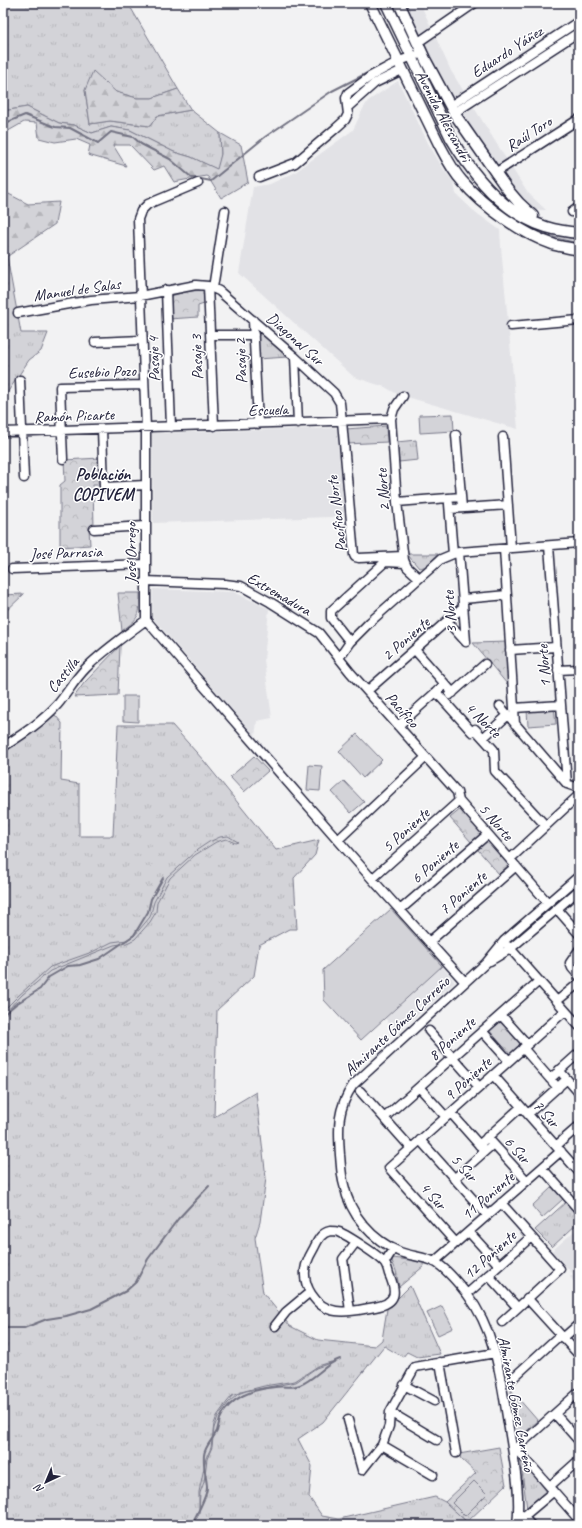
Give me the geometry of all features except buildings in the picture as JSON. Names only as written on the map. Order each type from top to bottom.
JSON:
[{"type":"main road","name":"Avenida Alessandri","points":[[370,3],[450,165],[462,181],[503,218],[530,234],[555,245],[579,250]]},
{"type":"main road","name":"Avenida Alessandri","points":[[386,3],[451,138],[463,159],[481,181],[509,206],[526,218],[545,227],[579,234]]},
{"type":"main road","name":"Avenida Alessandri","points":[[399,3],[417,43],[452,110],[495,173],[519,203],[545,227]]},
{"type":"main road","points":[[450,165],[471,184],[476,184],[486,176],[486,170],[481,153]]},
{"type":"street","points":[[417,43],[475,3]]},
{"type":"street","name":"Eduardo Yáñez","points":[[452,110],[579,21]]},
{"type":"street","name":"Eduardo Yáñez","points":[[452,110],[579,32]]},
{"type":"street","points":[[259,177],[295,163],[345,120],[348,114],[346,98],[348,93],[371,76],[401,66],[412,56],[418,55],[425,59]]},
{"type":"street","name":"Raúl Toro","points":[[495,173],[579,119]]},
{"type":"street","name":"José Orrego","points":[[146,620],[146,428],[138,215],[148,204],[198,182]]},
{"type":"street","points":[[575,213],[579,207]]},
{"type":"street","points":[[140,296],[196,285],[211,287],[225,211]]},
{"type":"street","name":"Diagonal Sur","points":[[211,287],[219,291],[253,320],[337,396],[340,403],[342,421]]},
{"type":"street","name":"Pasaje 3","points":[[211,287],[214,426]]},
{"type":"street","name":"Pasaje 4","points":[[166,290],[171,427]]},
{"type":"street","name":"Manuel de Salas","points":[[18,313],[91,300],[140,296]]},
{"type":"street","name":"Pasaje 2","points":[[253,320],[258,424]]},
{"type":"street","points":[[512,326],[579,320]]},
{"type":"street","points":[[211,335],[254,335]]},
{"type":"street","points":[[95,342],[142,340]]},
{"type":"street","points":[[295,357],[298,423]]},
{"type":"street","points":[[20,380],[24,478]]},
{"type":"street","name":"Eusebio Pozo","points":[[62,431],[60,387],[144,385]]},
{"type":"street","name":"2 Norte","points":[[403,396],[394,409],[391,419],[397,502],[404,560]]},
{"type":"street","name":"Escuela","points":[[146,428],[391,419]]},
{"type":"street","name":"Pacífico Norte","points":[[342,421],[354,555],[359,558],[404,560]]},
{"type":"street","name":"Ramón Picarte","points":[[3,432],[146,428]]},
{"type":"street","points":[[102,430],[104,487],[146,485]]},
{"type":"street","points":[[62,431],[63,459]]},
{"type":"street","points":[[456,435],[462,508]]},
{"type":"street","points":[[503,437],[508,505],[507,595],[515,724]]},
{"type":"street","points":[[397,502],[461,497]]},
{"type":"street","name":"3 Norte","points":[[447,621],[466,642],[463,603],[449,498]]},
{"type":"street","points":[[450,509],[508,505]]},
{"type":"street","points":[[94,529],[145,526]]},
{"type":"street","points":[[339,658],[350,642],[370,622],[441,560],[456,553],[579,543]]},
{"type":"street","name":"1 Norte","points":[[548,546],[567,784]]},
{"type":"street","points":[[350,642],[331,618],[331,611],[385,562],[404,560],[419,578]]},
{"type":"street","name":"José Parrasia","points":[[12,569],[145,564]]},
{"type":"street","name":"Extremadura","points":[[145,582],[225,584],[245,588],[319,633],[339,658]]},
{"type":"street","points":[[463,603],[507,595]]},
{"type":"street","name":"2 Poniente","points":[[367,691],[447,621],[463,603]]},
{"type":"street","points":[[146,620],[372,879],[465,982]]},
{"type":"street","name":"Castilla","points":[[3,747],[44,719],[85,668],[146,620]]},
{"type":"street","points":[[510,650],[556,647]]},
{"type":"street","name":"4 Norte","points":[[415,650],[453,693]]},
{"type":"street","name":"Pacífico","points":[[339,658],[426,757]]},
{"type":"street","points":[[444,701],[485,664]]},
{"type":"street","points":[[558,670],[579,669]]},
{"type":"street","points":[[398,726],[445,684]]},
{"type":"street","name":"4 Norte","points":[[436,692],[472,732],[475,729],[494,750],[495,771],[546,826]]},
{"type":"street","points":[[514,708],[561,705]]},
{"type":"street","points":[[500,706],[567,784],[579,788]]},
{"type":"street","points":[[483,738],[508,716]]},
{"type":"street","points":[[338,840],[426,757]]},
{"type":"street","name":"5 Norte","points":[[426,757],[457,792],[459,801],[548,902]]},
{"type":"street","points":[[510,859],[579,795]]},
{"type":"street","name":"5 Poniente","points":[[372,879],[459,801]]},
{"type":"street","name":"6 Poniente","points":[[400,910],[488,834]]},
{"type":"street","name":"7 Poniente","points":[[429,942],[516,866]]},
{"type":"street","name":"Almirante Gómez Carreño","points":[[517,1525],[521,1514],[514,1450],[495,1353],[484,1322],[467,1294],[452,1277],[434,1262],[410,1256],[393,1249],[377,1238],[363,1225],[353,1209],[345,1191],[342,1178],[338,1130],[342,1107],[353,1085],[486,963],[504,941],[579,876]]},
{"type":"street","name":"Almirante Gómez Carreño","points":[[486,963],[510,949],[579,890]]},
{"type":"street","points":[[557,909],[579,934]]},
{"type":"street","points":[[504,941],[579,1026]]},
{"type":"street","points":[[579,950],[570,963],[572,968],[579,976]]},
{"type":"street","name":"8 Poniente","points":[[384,1118],[539,981]]},
{"type":"street","points":[[557,1001],[579,983]]},
{"type":"street","name":"9 Poniente","points":[[389,1168],[565,1011]]},
{"type":"street","points":[[501,1014],[558,1088]]},
{"type":"street","points":[[482,1031],[509,1061]]},
{"type":"street","points":[[429,1032],[479,1088]]},
{"type":"street","points":[[550,1079],[579,1053]]},
{"type":"street","points":[[559,1070],[579,1092]]},
{"type":"street","name":"7 Sur","points":[[493,1075],[579,1172]]},
{"type":"street","points":[[528,1114],[567,1079]]},
{"type":"street","name":"6 Sur","points":[[419,1087],[485,1152]]},
{"type":"street","points":[[360,1091],[411,1148]]},
{"type":"street","points":[[479,1145],[521,1107]]},
{"type":"street","name":"11 Poniente","points":[[434,1262],[542,1168],[579,1126]]},
{"type":"street","name":"6 Sur","points":[[487,1137],[526,1181]]},
{"type":"street","name":"5 Sur","points":[[420,1140],[487,1215]]},
{"type":"street","points":[[454,1179],[494,1144]]},
{"type":"street","name":"4 Sur","points":[[389,1168],[456,1243]]},
{"type":"street","name":"6 Sur","points":[[542,1168],[579,1210]]},
{"type":"street","points":[[501,1203],[560,1269],[502,1322]]},
{"type":"street","points":[[330,1231],[336,1231],[356,1242],[384,1262],[392,1281],[394,1293],[392,1299],[384,1305],[350,1311],[336,1311],[325,1307],[316,1300],[310,1292],[306,1280],[306,1263],[322,1235],[330,1231]]},
{"type":"street","points":[[469,1232],[499,1265]]},
{"type":"street","name":"12 Poniente","points":[[467,1294],[531,1237]]},
{"type":"street","points":[[350,1311],[343,1259],[356,1242]]},
{"type":"street","points":[[384,1262],[393,1249]]},
{"type":"street","points":[[488,1275],[517,1308]]},
{"type":"street","points":[[275,1326],[286,1312],[310,1292]]},
{"type":"street","points":[[528,1298],[579,1356]]},
{"type":"street","points":[[513,1378],[562,1336],[579,1324]]},
{"type":"street","points":[[348,1420],[362,1470],[382,1445],[389,1426],[390,1412],[414,1367],[495,1353]]},
{"type":"street","points":[[440,1362],[456,1453]]},
{"type":"street","points":[[404,1385],[434,1401]]},
{"type":"street","points":[[579,1392],[514,1450],[552,1489],[579,1520]]},
{"type":"street","points":[[390,1412],[437,1440]]},
{"type":"street","points":[[555,1414],[579,1441]]},
{"type":"street","points":[[382,1445],[433,1475]]},
{"type":"street","points":[[530,1525],[521,1514],[552,1489],[579,1460]]},
{"type":"shaded area","points":[[403,3],[420,3],[451,71],[527,192],[546,210],[533,210],[515,194],[470,131],[430,63]]},
{"type":"shaded area","points":[[398,81],[428,143],[444,170],[454,183],[456,194],[475,212],[500,230],[518,429],[397,394],[385,387],[354,377],[239,273],[253,187],[270,184],[294,173],[353,130],[368,101]]},
{"type":"shaded area","points":[[337,428],[344,512],[332,517],[153,523],[152,433]]},
{"type":"shaded area","points":[[153,589],[234,592],[269,609],[264,660],[272,718],[257,721],[255,736],[152,617]]},
{"type":"shaded area","points":[[442,966],[455,982],[397,1033],[385,1018]]},
{"type":"shaded area","points":[[579,1227],[579,1287],[570,1277],[573,1274],[552,1251]]},
{"type":"green space","points":[[3,3],[128,3],[178,89],[152,98],[137,98],[116,92],[85,90],[90,124],[110,121],[150,126],[157,116],[191,110],[220,133],[221,154],[218,170],[191,157],[174,152],[130,130],[111,127],[92,133],[74,125],[59,123],[27,107],[3,111]]},
{"type":"green space","points":[[93,71],[116,92],[137,98],[152,98],[178,89],[191,110],[157,116],[150,126],[110,121],[90,124],[85,90]]},
{"type":"green space","points":[[27,107],[59,123],[74,125],[92,133],[111,127],[130,130],[174,152],[191,157],[217,169],[221,154],[220,133],[241,145],[248,182],[221,198],[208,177],[206,176],[174,182],[164,166],[154,170],[130,145],[113,145],[126,166],[88,155],[90,145],[76,139],[55,142],[39,138],[37,123],[24,122],[3,134],[3,111]]},
{"type":"green space","points":[[479,187],[482,187],[557,235],[579,240],[579,243],[563,240],[524,224],[490,200],[478,190]]},
{"type":"green space","points":[[3,191],[28,204],[59,202],[55,224],[5,258],[3,257]]},
{"type":"green space","points":[[3,257],[7,257],[21,333],[48,333],[41,351],[29,360],[3,399]]},
{"type":"green space","points":[[207,290],[207,303],[198,306],[198,317],[169,319],[167,297],[189,291]]},
{"type":"green space","points":[[258,330],[288,357],[257,359]]},
{"type":"green space","points":[[453,414],[454,431],[420,433],[419,415]]},
{"type":"green space","points":[[386,426],[387,442],[347,444],[346,429]]},
{"type":"green space","points":[[416,440],[418,460],[399,462],[397,442]]},
{"type":"green space","points":[[100,458],[101,485],[93,485],[94,528],[89,528],[90,545],[60,547],[60,485],[65,481],[64,460]]},
{"type":"green space","points":[[407,554],[438,554],[427,565],[419,568]]},
{"type":"green space","points":[[118,593],[140,593],[140,607],[138,615],[136,619],[122,631]]},
{"type":"green space","points":[[24,594],[3,614],[3,595]]},
{"type":"green space","points":[[508,642],[512,690],[473,643]]},
{"type":"green space","points":[[120,646],[118,695],[74,697],[84,683]]},
{"type":"green space","points":[[123,696],[138,696],[138,722],[123,721]]},
{"type":"green space","points":[[554,708],[556,724],[528,726],[527,710]]},
{"type":"green space","points":[[55,715],[62,723],[61,781],[79,784],[79,836],[113,836],[118,725],[172,725],[204,761],[276,850],[319,840],[315,855],[294,878],[297,929],[289,929],[259,945],[254,976],[217,1010],[214,1117],[256,1092],[266,1178],[260,1222],[255,1238],[263,1293],[290,1326],[318,1340],[375,1346],[382,1340],[387,1309],[410,1286],[440,1354],[417,1357],[407,1352],[403,1357],[384,1346],[323,1422],[298,1439],[312,1466],[309,1497],[322,1516],[339,1519],[435,1497],[445,1502],[467,1522],[463,1525],[3,1525],[3,752]]},
{"type":"green space","points":[[357,734],[382,760],[363,778],[339,751]]},
{"type":"green space","points":[[254,756],[268,771],[244,792],[230,777]]},
{"type":"green space","points":[[309,765],[322,766],[320,791],[307,790]]},
{"type":"green space","points":[[344,781],[364,802],[351,813],[332,792]]},
{"type":"green space","points":[[462,808],[511,863],[499,874],[450,818]]},
{"type":"green space","points":[[228,836],[238,842],[235,843],[226,839],[216,842],[195,855],[170,878],[157,902],[156,912],[150,922],[135,939],[127,943],[114,945],[50,971],[22,995],[3,1015],[3,1011],[50,967],[92,952],[112,942],[127,940],[134,936],[150,917],[154,902],[167,877],[197,850],[220,837]]},
{"type":"green space","points":[[391,909],[442,966],[361,1040],[324,1000],[323,970]]},
{"type":"green space","points":[[499,1018],[521,1044],[510,1054],[488,1029]]},
{"type":"green space","points":[[552,1187],[563,1199],[542,1218],[532,1206]]},
{"type":"green space","points":[[566,1202],[579,1216],[579,1222],[552,1247],[535,1230]]},
{"type":"green space","points":[[393,1258],[424,1262],[424,1266],[399,1287],[396,1271],[392,1261]]},
{"type":"green space","points":[[442,1306],[453,1328],[438,1335],[427,1313]]},
{"type":"green space","points":[[333,1362],[316,1368],[296,1382],[246,1391],[238,1394],[228,1403],[219,1415],[214,1428],[212,1447],[207,1459],[204,1482],[200,1493],[199,1513],[197,1518],[189,1525],[195,1519],[199,1509],[199,1492],[206,1458],[211,1448],[214,1424],[217,1416],[232,1396],[241,1392],[264,1386],[295,1381],[318,1366]]},
{"type":"green space","points":[[511,1390],[538,1421],[520,1437],[515,1434]]},
{"type":"green space","points":[[499,1447],[506,1485],[467,1522],[445,1502],[476,1473],[461,1459],[459,1454]]},
{"type":"green space","points":[[520,1457],[547,1492],[527,1509]]},
{"type":"green space","points":[[474,1481],[487,1494],[465,1516],[452,1503]]},
{"type":"waterway","points":[[3,124],[25,115],[55,127],[70,128],[98,143],[111,132],[133,137],[141,144],[170,159],[191,177],[211,181],[265,137],[332,91],[385,64]]},
{"type":"waterway","points":[[3,1015],[16,1004],[40,989],[49,977],[68,966],[80,965],[99,959],[134,935],[148,912],[151,899],[163,878]]},
{"type":"waterway","points":[[3,1328],[24,1328],[47,1319],[66,1316],[91,1309],[126,1291],[136,1282],[148,1259],[178,1219],[209,1186]]},
{"type":"waterway","points":[[191,1525],[207,1490],[204,1455],[207,1446],[217,1431],[220,1419],[229,1405],[251,1392],[267,1388],[294,1387],[300,1385],[330,1364],[340,1359]]},
{"type":"district","name":"Población COPIVEM","points":[[103,484]]}]
